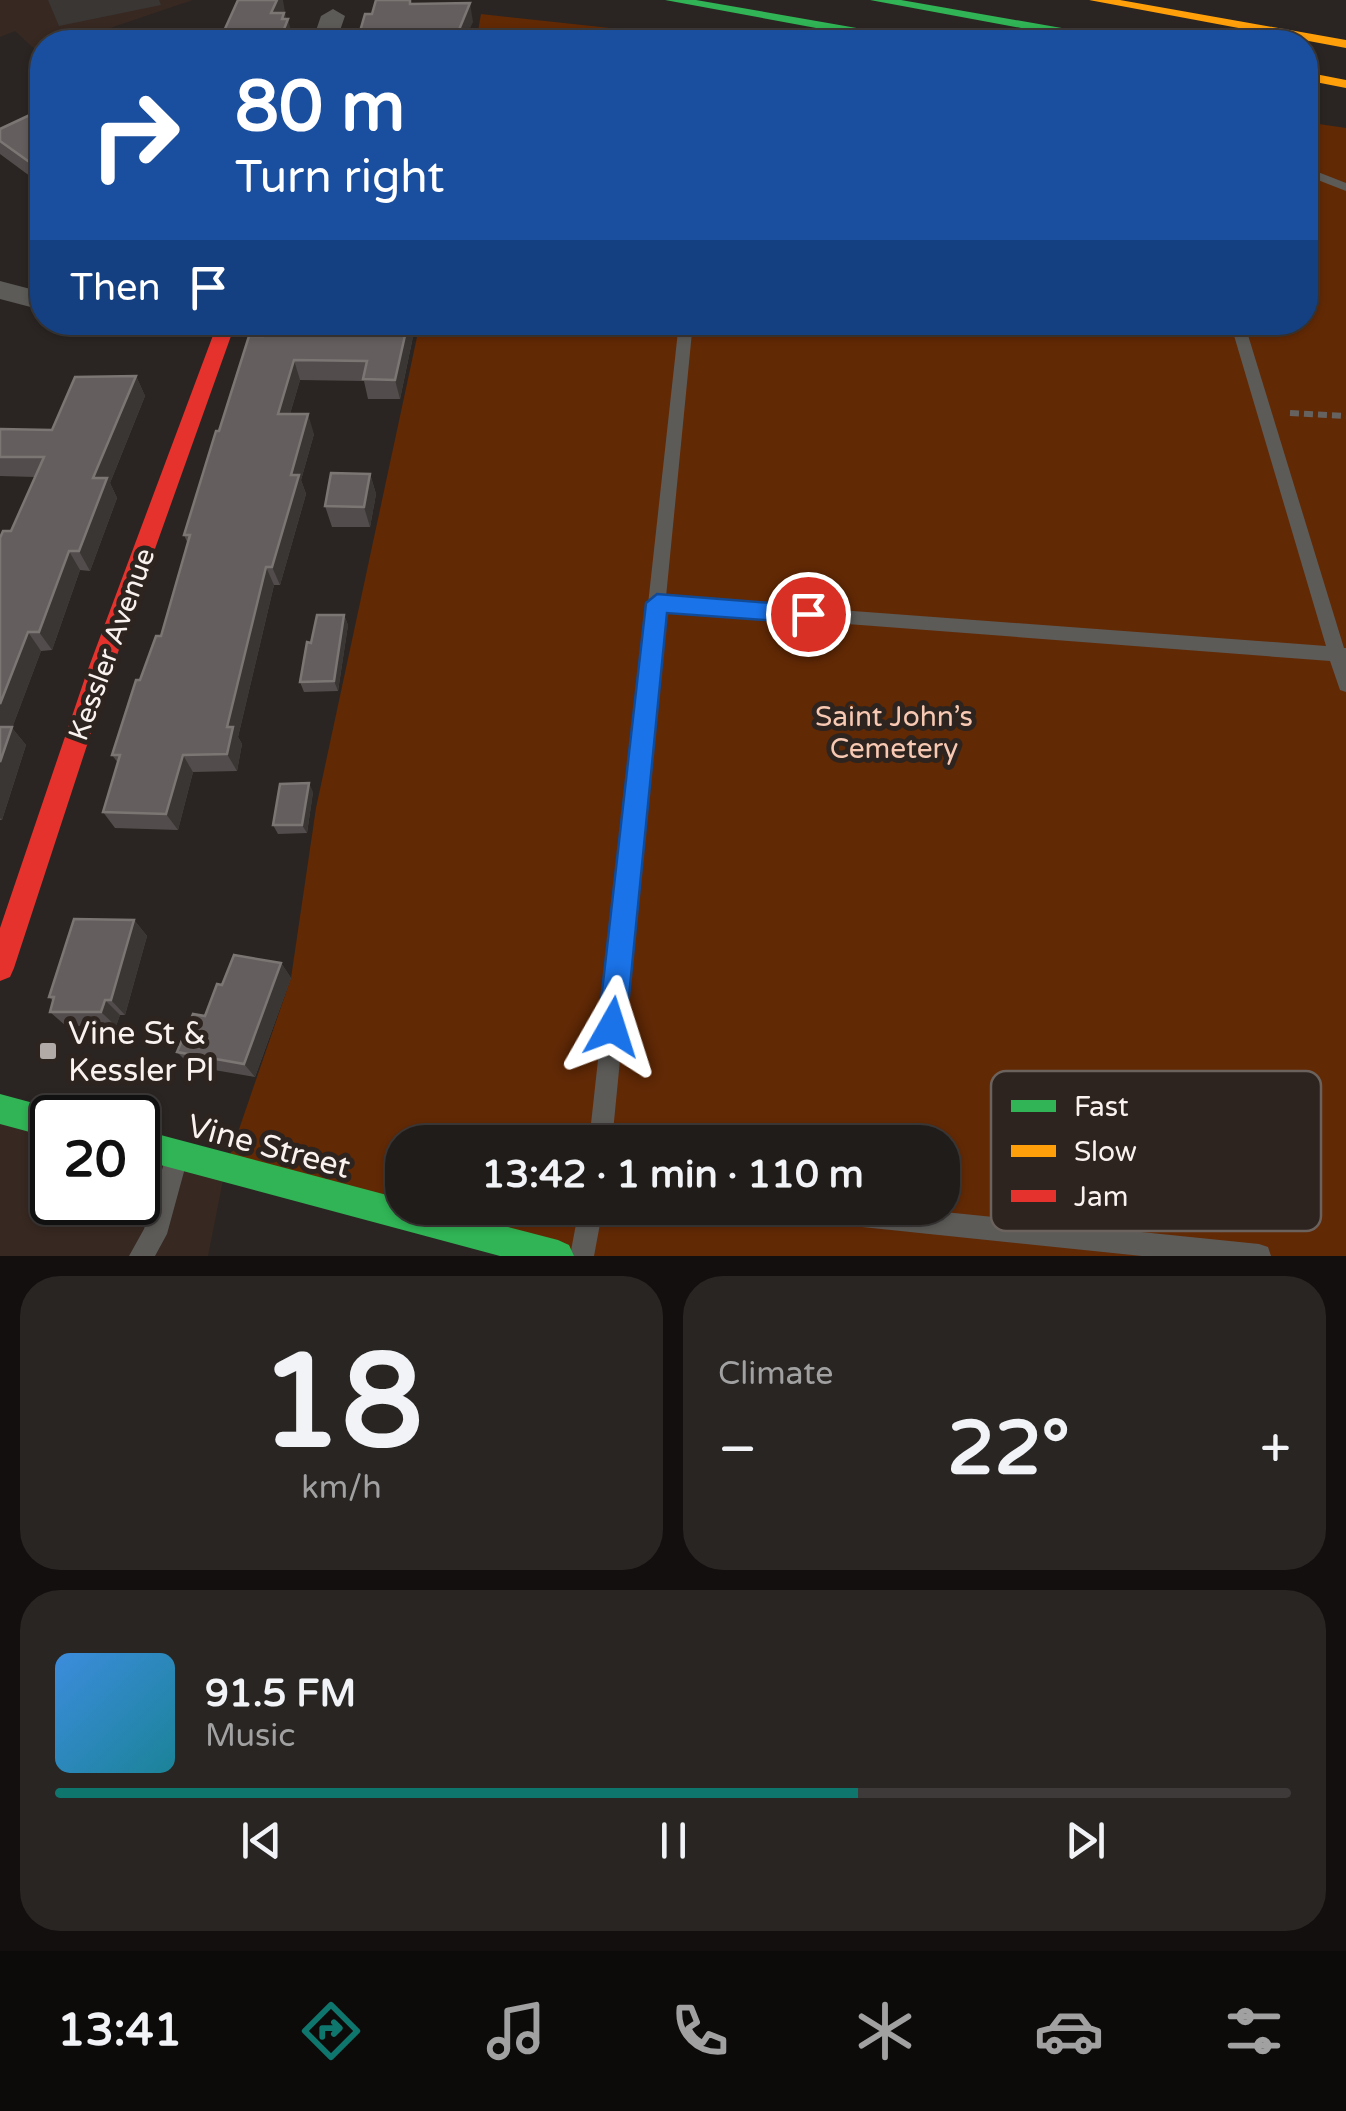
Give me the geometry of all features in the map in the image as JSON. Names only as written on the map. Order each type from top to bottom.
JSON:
[{"type":"main road","points":[[672,0],[845,30]]},
{"type":"main road","points":[[877,0],[1050,30]]},
{"type":"main road","points":[[1096,0],[1263,30]]},
{"type":"main road","points":[[1170,0],[1227,24]]},
{"type":"main road","points":[[1318,39],[1346,44]]},
{"type":"main road","points":[[1318,79],[1346,84]]},
{"type":"main road","name":"Kessler Avenue","points":[[0,968],[99,672],[222,335]]},
{"type":"main road","points":[[0,1109],[30,1116]]},
{"type":"main road","name":"Vine Street","points":[[160,1150],[558,1256]]},
{"type":"street","points":[[328,30],[333,16]]},
{"type":"street","points":[[0,290],[30,299]]},
{"type":"lane","points":[[1318,176],[1346,187]]},
{"type":"lane","points":[[602,1125],[685,335]]},
{"type":"lane","points":[[1240,335],[1342,655],[1346,685]]},
{"type":"lane","points":[[657,603],[1342,655]]},
{"type":"lane","points":[[141,1256],[155,1234],[177,1155]]},
{"type":"lane","points":[[582,1256],[588,1225]]},
{"type":"lane","points":[[960,1225],[991,1228]]},
{"type":"lane","points":[[1018,1231],[1260,1256]]},
{"type":"path","points":[[1264,411],[1346,416]]},
{"type":"shaded area","points":[[0,0],[193,0],[104,30],[30,30],[30,45],[15,31],[0,37]]},
{"type":"shaded area","points":[[0,1109],[30,1117],[30,1225],[160,1225],[160,1151],[225,1170],[208,1256],[0,1256]]},
{"type":"green space","points":[[481,14],[629,30],[478,30]]},
{"type":"green space","name":"Saint John’s Cemetery","points":[[1318,124],[1346,128],[1346,1256],[558,1256],[438,1225],[960,1225],[960,1125],[385,1125],[385,1211],[225,1170],[291,978],[316,808],[417,335],[1318,335]]},
{"type":"building","points":[[238,0],[277,0],[271,13],[284,13],[282,19],[288,19],[284,30],[224,30]]},
{"type":"building","points":[[376,0],[470,3],[459,30],[360,30],[365,14],[372,14]]},
{"type":"building","points":[[30,115],[30,162],[0,141],[0,129]]},
{"type":"building","points":[[405,335],[395,380],[363,379],[367,361],[294,360],[278,414],[308,414],[291,475],[299,475],[272,567],[266,567],[227,727],[233,727],[227,754],[183,755],[166,814],[103,812],[120,755],[112,755],[136,680],[140,680],[156,636],[161,636],[190,535],[184,535],[216,431],[249,336]]},
{"type":"building","points":[[136,376],[93,478],[107,478],[79,551],[69,551],[39,632],[28,632],[0,704],[0,538],[3,531],[11,531],[44,457],[0,457],[0,429],[52,430],[75,377]]},
{"type":"building","points":[[331,473],[370,474],[364,507],[325,506]]},
{"type":"building","points":[[317,615],[344,615],[334,681],[300,682],[307,642],[311,643]]},
{"type":"building","points":[[0,727],[12,727],[0,762]]},
{"type":"building","points":[[309,783],[302,825],[273,825],[280,784]]},
{"type":"building","points":[[74,919],[134,920],[111,1000],[105,1000],[101,1012],[50,1012],[54,997],[49,997]]},
{"type":"building","points":[[234,955],[281,963],[244,1064],[177,1052],[193,1014],[205,1016]]},
{"type":"traffic: fast","points":[[672,0],[845,30]]},
{"type":"traffic: fast","points":[[877,0],[1050,30]]},
{"type":"traffic: fast","points":[[0,1109],[30,1117]]},
{"type":"traffic: fast","points":[[160,1150],[558,1256]]},
{"type":"traffic: slow","points":[[1096,0],[1266,30]]},
{"type":"traffic: slow","points":[[1318,39],[1346,44]]},
{"type":"traffic: slow","points":[[1318,79],[1346,84]]},
{"type":"traffic: jam","points":[[0,968],[99,672],[222,335]]},
{"type":"place","name":"Vine St & Kessler Pl","points":[[48,1051]]},
{"type":"route","points":[[612,1027],[657,603],[808,614]]}]
